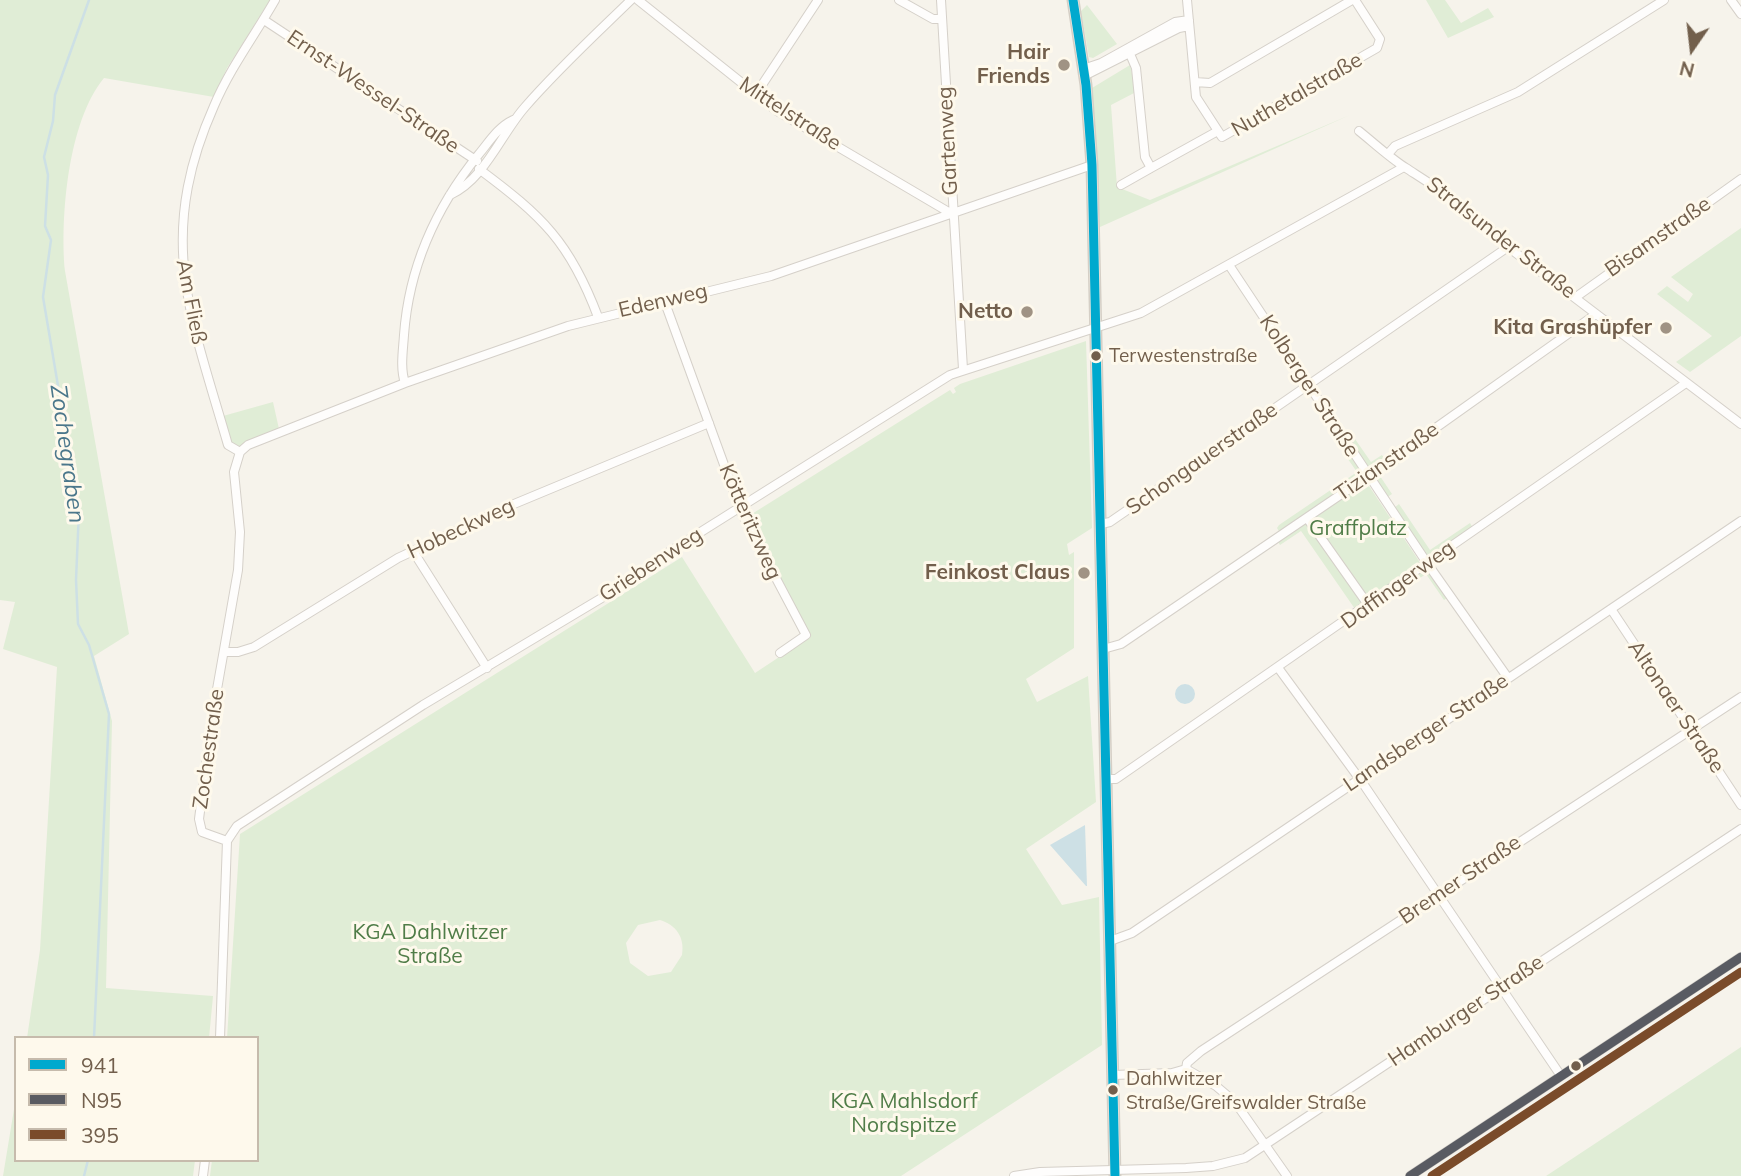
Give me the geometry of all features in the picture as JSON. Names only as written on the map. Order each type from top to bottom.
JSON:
[{"type":"main road","points":[[1073,0],[1084,73],[1092,165],[1115,1173]]},
{"type":"street","name":"Am Fließ","points":[[240,452],[228,446],[192,322],[180,247],[189,176],[202,132],[234,67],[275,0]]},
{"type":"street","points":[[405,383],[402,375],[405,324],[414,275],[428,231],[450,195],[479,164],[501,128],[513,120],[631,0]]},
{"type":"street","name":"Mittelstraße","points":[[638,0],[800,125],[952,214]]},
{"type":"street","points":[[757,94],[818,0]]},
{"type":"street","points":[[900,0],[933,19],[942,19]]},
{"type":"street","name":"Gartenweg","points":[[941,0],[963,369]]},
{"type":"street","name":"Nuthetalstraße","points":[[1187,0],[1196,97],[1216,132],[1222,137],[1377,48],[1380,39],[1354,0]]},
{"type":"street","points":[[1195,82],[1210,83],[1354,0]]},
{"type":"street","points":[[1388,153],[1395,146],[1518,92],[1664,0]]},
{"type":"street","points":[[1731,0],[1741,13]]},
{"type":"street","name":"Ernst-Wessel-Straße","points":[[264,20],[479,164],[540,216],[574,261],[598,317]]},
{"type":"street","points":[[1084,73],[1175,22],[1189,23]]},
{"type":"street","points":[[1084,73],[1130,54],[1189,23]]},
{"type":"street","points":[[1130,54],[1136,68],[1145,157],[1151,168]]},
{"type":"street","name":"Stralsunder Straße","points":[[1359,131],[1404,167],[1426,178],[1490,226],[1508,247],[1741,424]]},
{"type":"street","points":[[1121,185],[1216,132]]},
{"type":"street","name":"Edenweg","points":[[240,452],[248,445],[405,383],[598,317],[771,276],[1092,165]]},
{"type":"street","points":[[1096,326],[1141,313],[1404,167]]},
{"type":"street","name":"Bisamstraße","points":[[1576,297],[1741,179]]},
{"type":"street","name":"Schongauerstraße","points":[[1101,524],[1110,522],[1508,247]]},
{"type":"street","name":"Kolberger Straße","points":[[1229,265],[1368,476],[1508,678]]},
{"type":"street","name":"Kötteritzweg","points":[[664,300],[740,508],[806,635],[780,653]]},
{"type":"street","name":"Tizianstraße","points":[[1103,649],[1121,644],[1307,518],[1596,314]]},
{"type":"street","name":"Griebenweg","points":[[227,841],[237,826],[295,786],[635,578],[661,557],[963,369],[1096,326]]},
{"type":"street","name":"Daffingerweg","points":[[1106,779],[1116,779],[1279,669],[1686,383]]},
{"type":"street","name":"Hobeckweg","points":[[224,652],[254,647],[413,551],[514,503],[709,423]]},
{"type":"street","name":"Zochestraße","points":[[227,841],[202,832],[199,818],[212,712],[238,570],[240,532],[234,472],[240,452]]},
{"type":"street","points":[[1307,518],[1368,606]]},
{"type":"street","name":"Landsberger Straße","points":[[1110,941],[1132,933],[1741,521]]},
{"type":"street","points":[[413,551],[487,668]]},
{"type":"street","name":"Altonaer Straße","points":[[1611,609],[1741,805]]},
{"type":"street","points":[[1279,669],[1359,779],[1561,1076]]},
{"type":"street","name":"Bremer Straße","points":[[1186,1069],[1187,1063],[1201,1051],[1741,697]]},
{"type":"street","name":"Hamburger Straße","points":[[1014,1176],[1213,1166],[1245,1158],[1741,829]]},
{"type":"street","points":[[219,1036],[227,841]]},
{"type":"street","points":[[1410,1176],[1741,957]]},
{"type":"street","points":[[1113,1075],[1172,1073],[1186,1069],[1235,1102],[1287,1176]]},
{"type":"green space","points":[[0,0],[270,0],[227,68],[214,97],[104,78],[92,96],[75,144],[69,171],[64,225],[65,271],[129,634],[94,656],[112,721],[106,988],[213,996],[209,1036],[27,1036],[40,950],[57,667],[3,649],[15,602],[0,600]]},
{"type":"green space","points":[[1426,0],[1445,0],[1461,23],[1488,8],[1494,17],[1448,38]]},
{"type":"green space","points":[[1087,5],[1117,44],[1093,58],[1089,57],[1081,11]]},
{"type":"green space","points":[[1130,65],[1136,92],[1111,105],[1117,187],[1150,200],[1350,115],[1100,227],[1092,88]]},
{"type":"green space","points":[[1741,228],[1741,336],[1690,372],[1676,362],[1712,336],[1657,294],[1667,286],[1688,302],[1693,294],[1671,277]]},
{"type":"green space","name":"KGA Dahlwitzer Straße","points":[[1086,341],[1092,528],[1067,544],[1069,555],[1074,552],[1074,648],[1026,679],[1037,702],[1088,676],[1096,802],[1026,849],[1062,905],[1099,897],[1102,1045],[901,1176],[210,1176],[212,1162],[259,1162],[259,1036],[227,1036],[240,834],[682,557],[755,673],[811,636],[747,517],[950,390],[953,394],[956,392],[954,388]],"holes":[[[660,920],[675,929],[681,937],[683,949],[671,972],[648,976],[630,963],[626,943],[638,925]]]},
{"type":"green space","points":[[273,402],[279,429],[241,446],[232,446],[223,416]]},
{"type":"green space","points":[[1355,439],[1371,462],[1382,455],[1385,460],[1367,469],[1349,444]]},
{"type":"green space","points":[[1348,449],[1362,472],[1360,479],[1345,489],[1341,483],[1357,472],[1343,452]]},
{"type":"green space","points":[[1397,457],[1401,462],[1380,476],[1392,494],[1386,498],[1373,479],[1374,474]]},
{"type":"green space","name":"Graffplatz","points":[[1363,482],[1367,483],[1421,564],[1370,600],[1312,521],[1313,517]]},
{"type":"green space","points":[[1338,485],[1342,491],[1280,533],[1277,528],[1279,525]]},
{"type":"green space","points":[[1399,504],[1430,550],[1470,523],[1473,528],[1428,557],[1394,508]]},
{"type":"green space","points":[[1303,523],[1308,523],[1364,603],[1355,609],[1301,531],[1280,545],[1277,540]]},
{"type":"green space","points":[[1424,569],[1430,572],[1447,598],[1444,600],[1426,574],[1380,605],[1378,602]]},
{"type":"green space","points":[[1741,1047],[1741,1176],[1546,1176],[1717,1063]]},
{"type":"green space","points":[[14,1109],[14,1162],[195,1162],[193,1176],[3,1176]]},
{"type":"shaded area","points":[[1185,684],[1192,687],[1195,694],[1192,701],[1185,704],[1178,701],[1175,694],[1178,687]]},
{"type":"shaded area","points":[[1085,825],[1087,886],[1050,845]]},
{"type":"waterway","name":"Zochegraben","points":[[89,0],[55,95],[53,121],[44,157],[48,175],[45,226],[51,240],[43,297],[79,510],[76,580],[78,624],[89,645],[109,714],[94,1036]]},
{"type":"waterway","name":"Zochegraben","points":[[84,1176],[88,1162]]},
{"type":"transit line","name":"941","points":[[1073,0],[1086,85],[1092,165],[1115,1176]]},
{"type":"transit line","name":"N95","points":[[1410,1176],[1741,957]]},
{"type":"transit line","name":"395","points":[[1432,1176],[1741,972]]},
{"type":"place","name":"Hair Friends","points":[[1064,65]]},
{"type":"place","name":"Netto","points":[[1027,312]]},
{"type":"place","name":"Kita Grashüpfer","points":[[1666,328]]},
{"type":"place","name":"Terwestenstraße","points":[[1096,356]]},
{"type":"place","name":"Feinkost Claus","points":[[1084,573]]},
{"type":"place","name":"Dahlwitzer Straße/Greifswalder Straße","points":[[1113,1090]]},
{"type":"park label","name":"KGA Mahlsdorf Nordspitze","points":[[904,1114]]}]
